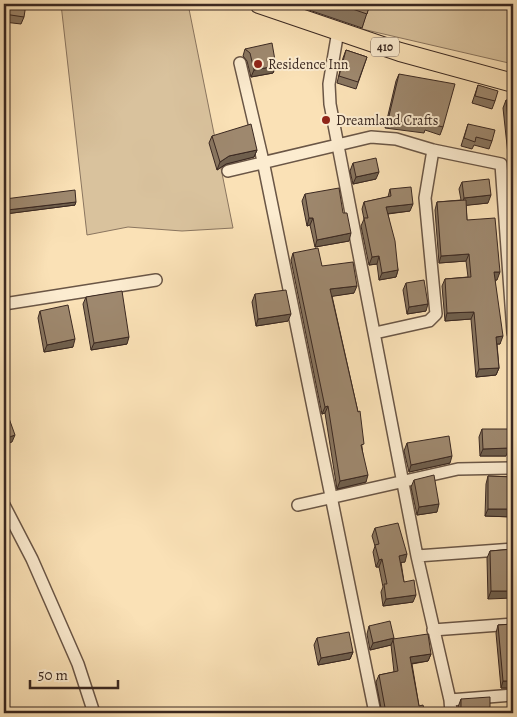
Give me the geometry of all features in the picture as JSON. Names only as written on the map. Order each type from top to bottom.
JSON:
[{"type":"main road","name":"410","points":[[259,4],[400,52],[513,83]]},
{"type":"street","points":[[338,31],[329,84],[330,104],[418,556],[450,700],[450,713]]},
{"type":"street","points":[[240,64],[263,161],[375,713]]},
{"type":"street","points":[[228,170],[371,137],[385,137],[433,150],[501,164],[513,333]]},
{"type":"street","points":[[375,333],[429,321],[436,314],[425,198],[433,150]]},
{"type":"street","points":[[4,304],[156,280]]},
{"type":"street","points":[[298,505],[458,469],[513,468]]},
{"type":"street","points":[[4,505],[32,559],[74,655],[94,713]]},
{"type":"street","points":[[418,556],[513,549]]},
{"type":"street","points":[[433,630],[513,624]]},
{"type":"street","points":[[450,700],[513,695]]},
{"type":"shaded area","points":[[61,4],[188,4],[233,228],[182,231],[128,227],[87,235]]},
{"type":"shaded area","points":[[360,4],[513,4],[513,64],[362,29],[368,6]]},
{"type":"building","points":[[4,4],[26,4],[24,17],[4,14]]},
{"type":"building","points":[[338,4],[370,4],[367,14]]},
{"type":"building","points":[[272,43],[276,66],[254,70],[250,53],[245,49]]},
{"type":"building","points":[[346,50],[367,57],[358,82],[339,76]]},
{"type":"building","points":[[399,74],[455,84],[443,127],[427,123],[427,126],[388,120]]},
{"type":"building","points":[[478,85],[498,91],[495,101],[475,96]]},
{"type":"building","points":[[506,100],[513,102],[513,173]]},
{"type":"building","points":[[251,124],[257,150],[229,156],[220,162],[212,136]]},
{"type":"building","points":[[468,124],[495,130],[492,141],[476,137],[475,142],[464,138]]},
{"type":"building","points":[[376,158],[379,172],[356,177],[353,163]]},
{"type":"building","points":[[489,179],[491,195],[464,198],[462,182]]},
{"type":"building","points":[[411,187],[413,204],[386,207],[395,241],[398,270],[382,273],[379,256],[372,257],[364,218],[368,218],[364,202],[391,196],[390,189]]},
{"type":"building","points":[[339,188],[343,213],[347,213],[351,233],[317,240],[313,218],[309,218],[305,194]]},
{"type":"building","points":[[75,190],[76,202],[7,210],[5,199]]},
{"type":"building","points":[[466,200],[467,220],[495,218],[500,272],[494,272],[503,336],[496,337],[499,368],[479,369],[474,312],[447,313],[445,279],[471,277],[469,254],[441,256],[437,202]]},
{"type":"building","points":[[318,248],[322,266],[353,262],[357,286],[330,289],[358,412],[360,411],[364,444],[361,445],[368,475],[340,481],[328,406],[325,407],[293,253]]},
{"type":"building","points":[[424,280],[428,304],[409,307],[406,283]]},
{"type":"building","points":[[286,290],[291,314],[258,319],[255,294]]},
{"type":"building","points":[[122,291],[129,337],[94,343],[86,297]]},
{"type":"building","points":[[68,305],[75,339],[47,345],[40,311]]},
{"type":"building","points":[[4,327],[6,327],[8,358],[4,359]]},
{"type":"building","points":[[6,410],[15,435],[4,439],[4,411]]},
{"type":"building","points":[[482,429],[508,429],[509,448],[483,449]]},
{"type":"building","points":[[449,436],[452,456],[411,465],[407,443]]},
{"type":"building","points":[[434,475],[439,504],[419,507],[414,480]]},
{"type":"building","points":[[488,476],[513,477],[513,509],[488,509]]},
{"type":"building","points":[[398,523],[407,554],[399,556],[404,582],[414,580],[416,595],[386,599],[384,584],[387,584],[382,559],[379,560],[375,545],[379,544],[375,528]]},
{"type":"building","points":[[513,549],[513,591],[491,591],[490,551]]},
{"type":"building","points":[[390,621],[394,638],[373,643],[369,626]]},
{"type":"building","points":[[513,624],[513,681],[503,681],[498,625]]},
{"type":"building","points":[[349,632],[353,652],[321,658],[317,638]]},
{"type":"building","points":[[428,634],[431,654],[410,657],[419,706],[423,705],[425,713],[386,713],[379,675],[398,671],[393,639]]},
{"type":"building","points":[[490,697],[490,713],[461,713],[461,699]]},
{"type":"place","name":"Residence Inn","points":[[258,64]]},
{"type":"place","name":"Dreamland Crafts","points":[[326,120]]}]
